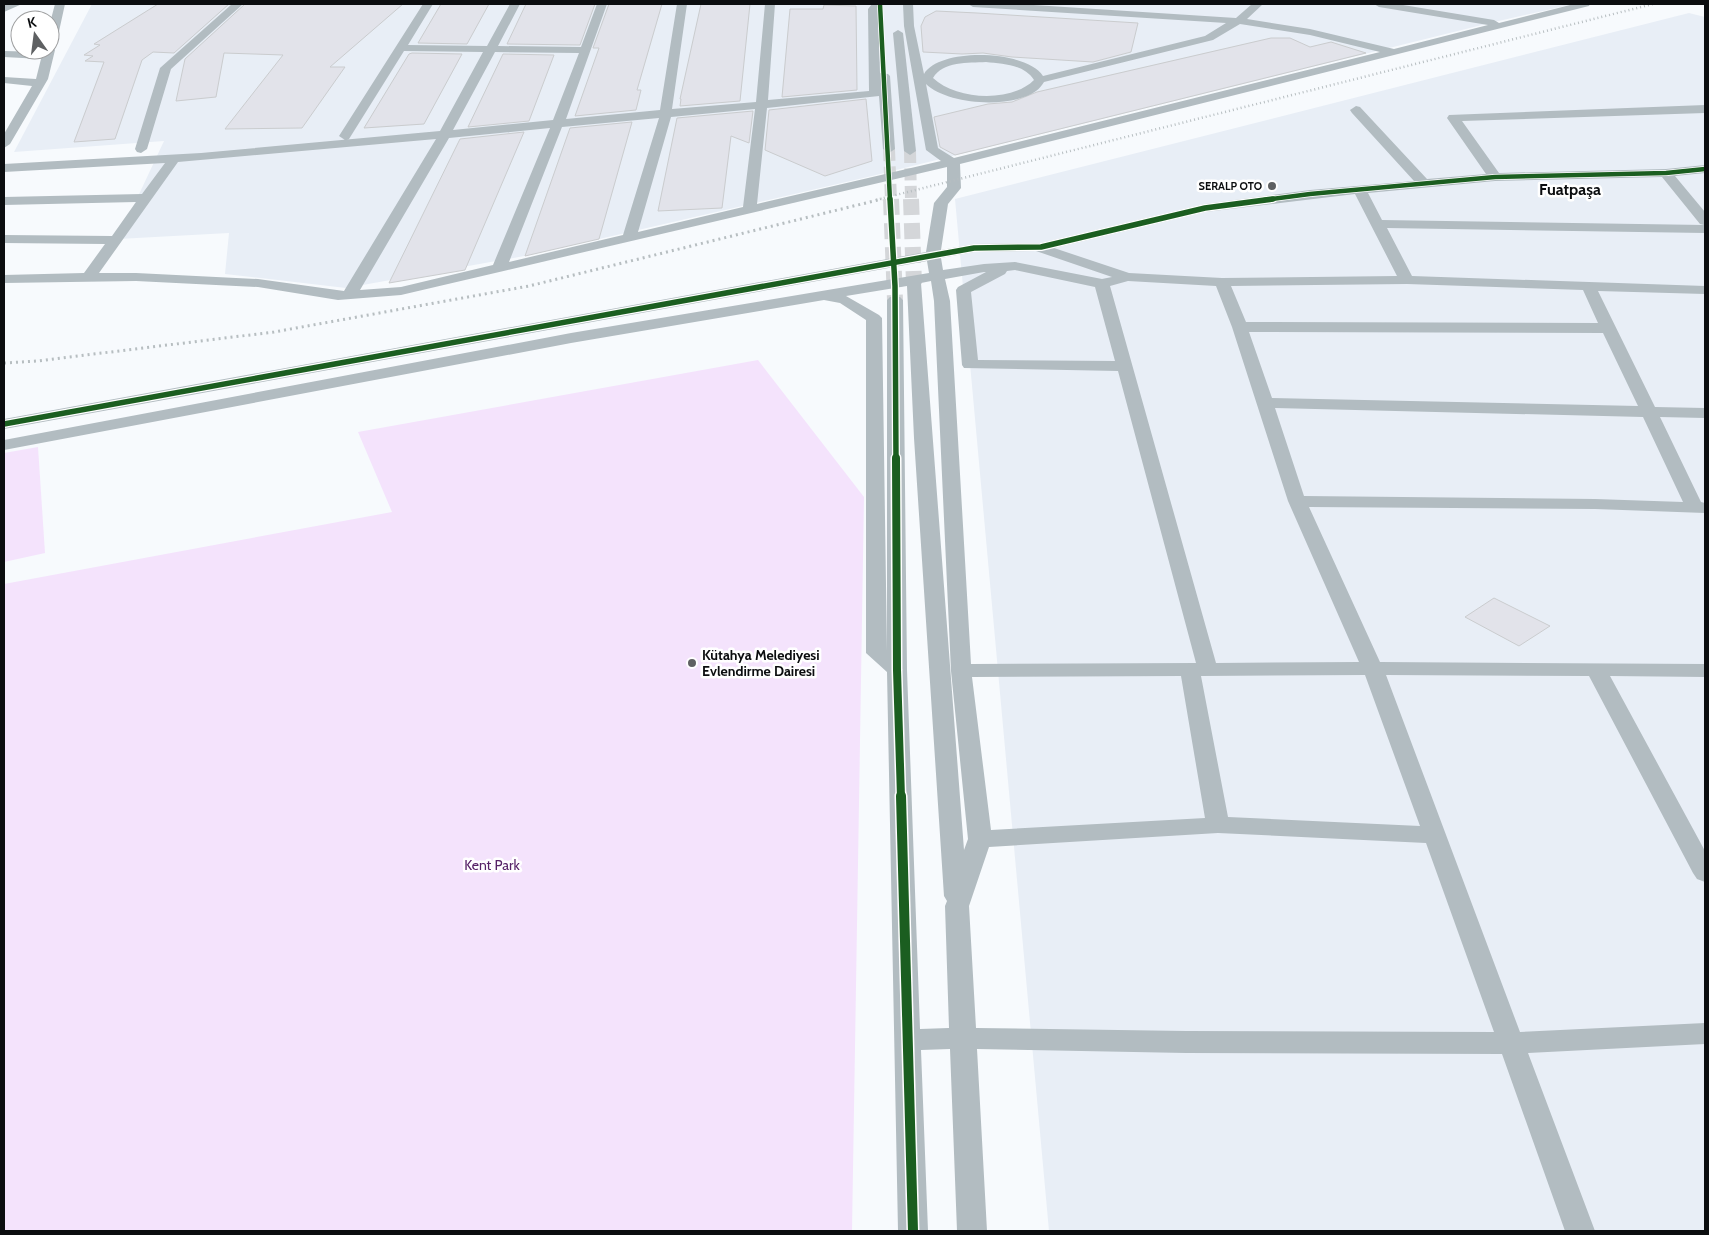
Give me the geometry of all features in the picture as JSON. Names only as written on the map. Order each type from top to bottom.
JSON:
[{"type":"street","points":[[5,4],[16,4]]},
{"type":"street","points":[[4,8],[16,4]]},
{"type":"street","points":[[141,149],[166,68],[238,4]]},
{"type":"street","points":[[345,136],[428,4]]},
{"type":"street","points":[[349,295],[446,130],[515,4]]},
{"type":"street","points":[[499,268],[560,119],[602,4]]},
{"type":"street","points":[[628,238],[666,109],[682,4]]},
{"type":"street","points":[[750,210],[770,4]]},
{"type":"street","points":[[4,168],[174,159],[762,99],[875,94],[873,9],[879,4]]},
{"type":"street","points":[[879,4],[889,149]]},
{"type":"street","points":[[907,4],[897,24],[910,151]]},
{"type":"street","points":[[907,4],[909,26],[932,150],[953,162]]},
{"type":"street","points":[[973,4],[1238,21],[1310,32],[1396,53]]},
{"type":"street","points":[[1040,80],[1038,75],[1032,70],[1004,61],[967,60],[937,66],[929,72],[926,78],[931,85],[941,91],[956,95],[984,98],[1012,96],[1027,92],[1036,86],[1040,80],[1209,38],[1238,21],[1258,4]]},
{"type":"street","points":[[1379,4],[1498,24]]},
{"type":"street","points":[[1538,4],[1558,11]]},
{"type":"street","points":[[4,279],[136,277],[258,283],[338,296],[401,292],[953,162],[1396,53],[1498,24],[1585,4]]},
{"type":"street","points":[[1032,70],[1164,40],[1185,31],[1218,8]]},
{"type":"street","points":[[400,48],[586,50]]},
{"type":"street","points":[[4,144],[8,129],[18,112],[40,83],[46,60]]},
{"type":"street","points":[[4,80],[40,83]]},
{"type":"street","points":[[1495,177],[1453,118],[1705,109]]},
{"type":"street","points":[[1356,110],[1422,183]]},
{"type":"street","points":[[4,158],[446,130]]},
{"type":"street","points":[[89,278],[174,159]]},
{"type":"street","points":[[953,162],[954,188],[941,203],[933,255],[942,301],[961,671],[980,840],[957,906]]},
{"type":"street","points":[[4,424],[974,248],[1042,247],[1205,208],[1359,189],[1495,177],[1666,173],[1705,169]]},
{"type":"street","points":[[1666,173],[1705,220]]},
{"type":"street","points":[[1359,189],[1407,280]]},
{"type":"street","points":[[4,201],[146,198]]},
{"type":"street","points":[[1376,224],[1705,229]]},
{"type":"street","points":[[4,239],[116,240]]},
{"type":"street","points":[[1042,247],[1014,266],[963,290],[970,365],[1126,366]]},
{"type":"street","points":[[1042,247],[1127,277],[1222,282],[1407,280],[1705,290]]},
{"type":"street","points":[[879,265],[874,318],[876,653],[897,670]]},
{"type":"street","points":[[4,445],[562,340],[984,268],[1014,266],[1102,284],[1127,277]]},
{"type":"street","points":[[1222,282],[1240,327],[1297,502],[1372,668],[1436,835],[1580,1231]]},
{"type":"street","points":[[914,284],[923,438],[957,906],[972,1231]]},
{"type":"street","points":[[1102,284],[1126,366],[1199,670],[1218,825]]},
{"type":"street","points":[[1588,286],[1649,412],[1700,508]]},
{"type":"street","points":[[820,295],[845,300],[874,318]]},
{"type":"street","points":[[895,300],[897,670],[913,1231]]},
{"type":"street","points":[[1240,327],[1609,328]]},
{"type":"street","points":[[1265,403],[1705,414]]},
{"type":"street","points":[[1297,502],[1595,504],[1700,508]]},
{"type":"street","points":[[961,671],[1372,668],[1705,670]]},
{"type":"street","points":[[1596,670],[1705,873]]},
{"type":"street","points":[[980,840],[1218,825],[1436,835]]},
{"type":"street","points":[[907,1040],[964,1038],[1186,1042],[1511,1043],[1705,1033]]},
{"type":"shaded area","points":[[92,4],[1574,4],[1490,23],[872,176],[530,255],[346,288],[225,274],[229,233],[118,239],[164,141],[14,152]]},
{"type":"shaded area","points":[[1689,13],[1705,17],[1705,1231],[1049,1231],[955,199]]},
{"type":"green space","name":"Kent Park","points":[[758,360],[864,497],[852,1231],[4,1231],[4,584],[392,512],[358,432]]},
{"type":"green space","points":[[38,447],[45,553],[4,562],[4,453]]},
{"type":"building","points":[[158,4],[229,4],[174,53],[153,52],[142,60],[115,139],[74,142],[104,62],[85,61],[93,56],[84,55],[100,45],[94,44]]},
{"type":"building","points":[[245,4],[403,4],[330,67],[345,67],[302,128],[225,129],[283,55],[224,53],[216,97],[176,101],[185,59]]},
{"type":"building","points":[[441,4],[489,4],[467,44],[418,43]]},
{"type":"building","points":[[526,4],[595,4],[580,45],[507,44]]},
{"type":"building","points":[[609,4],[662,4],[637,90],[641,90],[636,110],[575,116],[599,48],[593,48]]},
{"type":"building","points":[[701,4],[750,4],[740,101],[680,106]]},
{"type":"building","points":[[824,5],[856,6],[857,90],[782,97],[790,9],[823,9]]},
{"type":"building","points":[[936,11],[1138,23],[1131,52],[1093,62],[1012,57],[983,53],[923,52],[921,26],[925,17]]},
{"type":"building","points":[[1271,38],[1290,38],[1310,47],[1331,42],[1366,53],[955,155],[940,147],[934,117],[988,104],[1012,102],[1037,92]]},
{"type":"building","points":[[409,54],[462,54],[424,124],[364,128]]},
{"type":"building","points":[[503,54],[554,55],[529,121],[468,127]]},
{"type":"building","points":[[866,99],[872,161],[825,176],[765,150],[769,110]]},
{"type":"building","points":[[753,111],[749,143],[731,136],[722,208],[658,211],[677,118]]},
{"type":"building","points":[[632,122],[599,239],[525,256],[570,128]]},
{"type":"building","points":[[524,132],[465,270],[389,283],[460,139]]},
{"type":"building","points":[[1494,598],[1550,626],[1519,646],[1465,617]]},
{"type":"tunnel","points":[[889,149],[891,200]]},
{"type":"tunnel","points":[[910,151],[911,200]]},
{"type":"tunnel","points":[[891,199],[895,300]]},
{"type":"tunnel","points":[[911,199],[914,284]]},
{"type":"railway","points":[[876,200],[1653,4]]},
{"type":"railway","points":[[4,363],[37,361],[274,332],[529,286],[882,199]]},
{"type":"cycle path","points":[[880,4],[895,286],[897,670],[913,1231]]},
{"type":"cycle path","points":[[4,424],[974,248],[1041,247],[1205,208],[1310,194],[1495,177],[1666,173],[1705,169]]},
{"type":"place","name":"SERALP OTO","points":[[1272,186]]},
{"type":"place","name":"Kütahya Melediyesi Evlendirme Dairesi","points":[[692,663]]},
{"type":"district","name":"Fuatpaşa","points":[[1570,189]]}]
